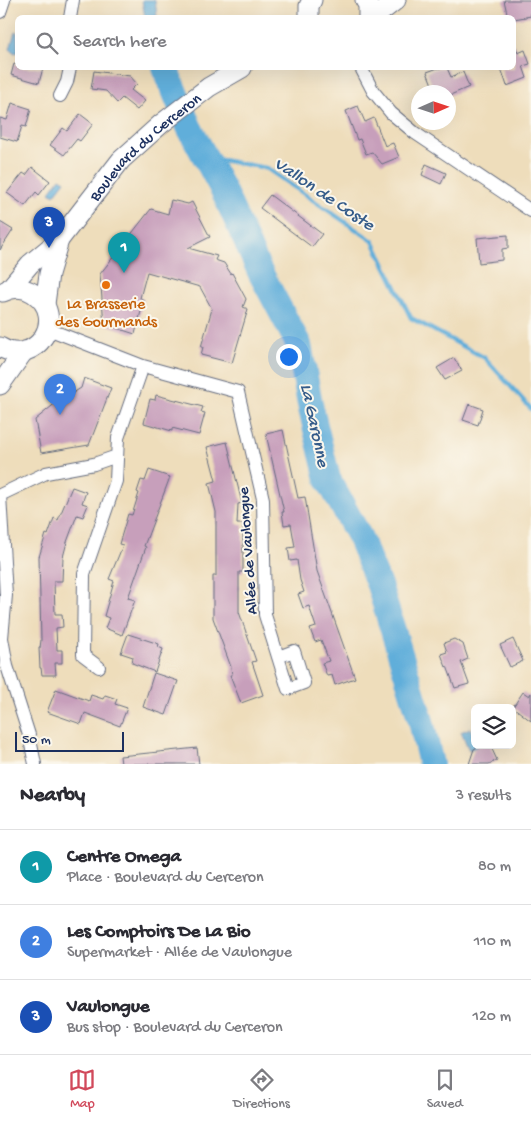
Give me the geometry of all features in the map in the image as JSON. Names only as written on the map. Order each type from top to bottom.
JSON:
[{"type":"main road","points":[[365,0],[368,5],[368,15]]},
{"type":"main road","points":[[376,15],[396,0]]},
{"type":"main road","name":"Boulevard du Cerceron","points":[[5,291],[30,264],[58,240],[121,160],[161,124],[198,96],[239,70]]},
{"type":"main road","name":"Boulevard du Cerceron","points":[[48,329],[49,320],[45,304],[49,274],[58,240]]},
{"type":"main road","points":[[5,291],[19,288],[30,290],[45,304]]},
{"type":"main road","points":[[0,346],[14,352],[24,351],[39,344],[48,329]]},
{"type":"main road","points":[[0,384],[24,351]]},
{"type":"street","points":[[0,12],[4,0]]},
{"type":"street","points":[[70,15],[73,0]]},
{"type":"street","points":[[60,96],[67,82],[70,70]]},
{"type":"street","points":[[361,70],[373,91],[397,118],[415,133],[531,211]]},
{"type":"street","name":"Allée de Vaulongue","points":[[48,329],[143,366],[238,392],[263,499],[265,615],[278,657]]},
{"type":"street","points":[[99,667],[83,655],[84,574],[116,481],[118,438],[143,366]]},
{"type":"street","points":[[35,764],[29,735],[7,666],[2,638],[6,595],[0,495],[46,473],[94,464],[117,456]]},
{"type":"water","points":[[142,0],[155,0],[157,15],[145,15]]},
{"type":"water","points":[[15,32],[15,53],[10,49]]},
{"type":"water","points":[[160,70],[174,70],[193,113],[205,157],[183,127]]},
{"type":"water","points":[[60,178],[65,181],[54,195],[50,192]]},
{"type":"water","points":[[470,728],[471,749],[469,750],[461,732]]},
{"type":"building","points":[[504,0],[531,0],[531,16],[516,19],[516,15],[507,15]]},
{"type":"building","points":[[516,48],[518,53],[525,50],[530,64],[523,66],[527,78],[507,86],[502,70],[516,70]]},
{"type":"building","points":[[14,64],[15,70],[42,70],[39,83],[11,75]]},
{"type":"building","points":[[448,70],[451,77],[463,72],[469,87],[456,93],[456,85],[432,85],[427,72]]},
{"type":"building","points":[[94,71],[130,76],[137,84],[131,90],[145,101],[137,110],[122,98],[117,103],[106,91],[91,89]]},
{"type":"building","points":[[12,103],[31,109],[26,127],[22,126],[17,142],[0,137],[0,118],[7,120]]},
{"type":"building","points":[[358,106],[365,122],[374,118],[385,146],[393,143],[399,157],[382,164],[372,152],[366,154],[360,139],[357,140],[346,111]]},
{"type":"building","points":[[80,114],[93,124],[80,141],[77,139],[64,155],[50,145],[63,128],[67,131]]},
{"type":"building","points":[[426,164],[446,173],[441,184],[422,175]]},
{"type":"building","points":[[32,167],[50,181],[39,195],[36,192],[25,206],[7,193],[23,173],[26,175]]},
{"type":"building","points":[[270,195],[322,234],[312,247],[260,208]]},
{"type":"building","points":[[171,200],[188,204],[192,202],[210,237],[188,248],[217,256],[215,260],[224,263],[232,273],[246,299],[243,307],[248,309],[232,363],[201,355],[203,347],[201,347],[212,309],[200,287],[147,272],[140,298],[144,300],[135,334],[104,324],[100,274],[151,209],[168,214]]},
{"type":"building","points":[[0,222],[13,230],[0,250]]},
{"type":"building","points":[[508,235],[508,248],[502,249],[502,260],[479,263],[477,238]]},
{"type":"building","points":[[454,358],[462,371],[445,380],[437,368]]},
{"type":"building","points":[[84,378],[111,388],[89,445],[41,453],[35,420],[69,392],[73,393],[81,388]]},
{"type":"building","points":[[156,395],[203,407],[201,412],[205,413],[199,435],[172,428],[172,431],[144,423],[150,399],[155,400]]},
{"type":"building","points":[[469,404],[483,409],[478,425],[463,420]]},
{"type":"building","points":[[283,430],[298,498],[305,497],[317,571],[355,678],[335,685],[332,675],[327,676],[322,663],[329,661],[321,640],[315,642],[310,629],[316,627],[309,606],[303,608],[298,594],[304,592],[297,560],[290,561],[288,548],[295,547],[291,524],[284,525],[282,512],[284,512],[266,434]]},
{"type":"building","points":[[227,442],[242,503],[238,504],[237,524],[243,524],[243,572],[239,572],[239,612],[256,661],[252,662],[263,695],[241,703],[230,675],[232,675],[231,667],[213,618],[213,576],[216,576],[216,512],[209,483],[216,481],[207,447]]},
{"type":"building","points":[[149,470],[170,477],[144,546],[146,547],[128,598],[135,600],[122,635],[105,628],[109,618],[104,616],[114,581],[109,579],[123,545],[119,544],[128,514],[132,515],[141,480],[145,481]]},
{"type":"building","points":[[72,487],[86,492],[82,503],[88,505],[83,517],[77,515],[67,542],[63,557],[62,581],[54,581],[55,614],[62,614],[63,627],[56,628],[57,650],[62,650],[62,663],[55,663],[56,675],[42,675],[39,648],[41,640],[39,557],[46,534],[48,535],[54,518],[58,520]]},
{"type":"building","points":[[128,634],[159,644],[158,647],[163,649],[155,672],[132,663],[133,657],[121,653]]},
{"type":"building","points":[[454,639],[463,644],[468,659],[461,662],[469,684],[455,688],[441,654],[447,652],[444,643]]},
{"type":"building","points":[[513,639],[523,661],[510,667],[500,645]]},
{"type":"building","points":[[154,673],[178,681],[166,715],[143,707]]},
{"type":"building","points":[[56,689],[89,701],[91,695],[103,699],[105,695],[117,699],[115,704],[127,708],[120,726],[85,713],[81,724],[47,712]]},
{"type":"building","points":[[523,692],[529,696],[531,693],[531,721],[516,709],[515,704]]},
{"type":"building","points":[[197,748],[199,764],[121,764],[120,756]]},
{"type":"building","points":[[474,749],[492,749],[497,760],[489,764],[469,764]]},
{"type":"waterway","name":"La Garonne","points":[[166,70],[189,127],[223,190],[260,272],[299,345],[311,409],[328,479],[360,538],[379,585],[421,721],[431,764]]},
{"type":"waterway","name":"Vallon de Coste","points":[[205,157],[266,168],[373,241],[411,318],[485,358],[531,409]]},
{"type":"place","name":"Vaulongue","points":[[49,248]]},
{"type":"place","name":"Centre Omega","points":[[124,273]]},
{"type":"place","name":"La Brasserie des Gourmands","points":[[106,285]]},
{"type":"place","name":"Les Comptoirs De La Bio","points":[[60,415]]}]
